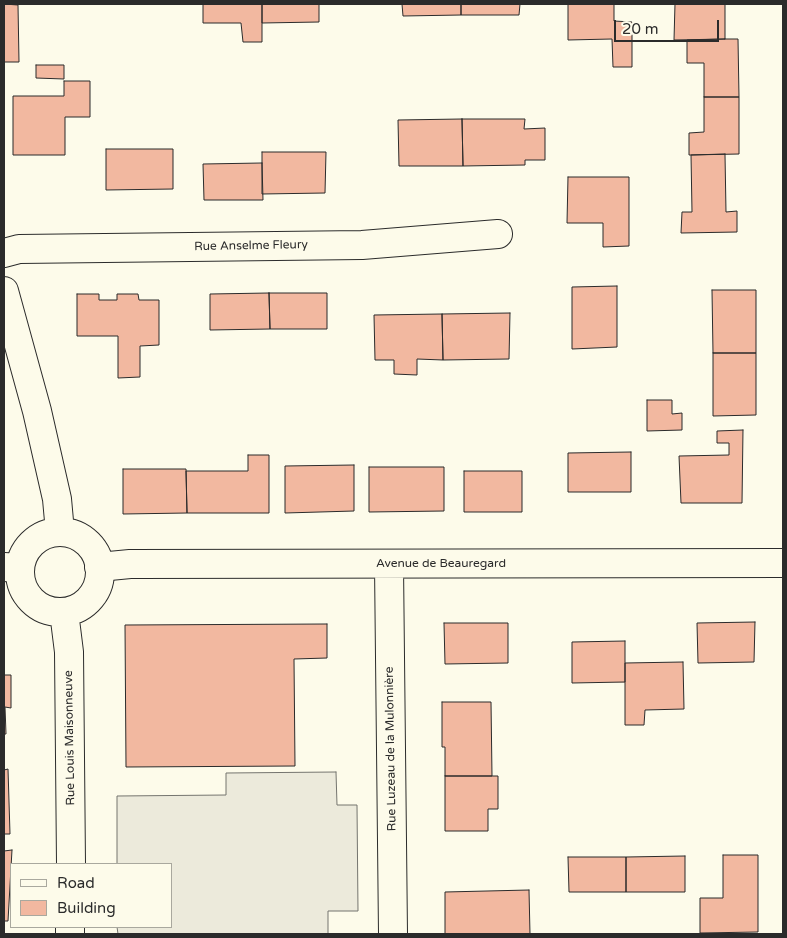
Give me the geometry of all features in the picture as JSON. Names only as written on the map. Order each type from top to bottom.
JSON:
[{"type":"street","name":"Rue Anselme Fleury","points":[[4,253],[30,248],[362,245],[498,234]]},
{"type":"street","points":[[4,291],[37,411],[57,499],[60,532]]},
{"type":"street","points":[[60,532],[76,536],[90,546],[99,567],[99,579],[86,601],[76,608],[64,612],[41,607],[32,600],[24,591],[20,580],[12,568],[23,557],[29,546],[38,538],[60,532]]},
{"type":"street","name":"Avenue de Beauregard","points":[[99,567],[130,564],[783,563]]},
{"type":"street","name":"Rue Luzeau de la Mulonnière","points":[[389,565],[393,934]]},
{"type":"street","name":"Rue Louis Maisonneuve","points":[[64,612],[69,652],[70,863]]},
{"type":"shaded area","points":[[336,772],[337,805],[357,805],[358,911],[328,911],[328,934],[118,934],[117,928],[172,928],[172,863],[117,863],[117,796],[226,795],[226,773]]},
{"type":"building","points":[[4,4],[18,5],[19,62],[4,62]]},
{"type":"building","points":[[203,4],[262,4],[262,42],[243,42],[241,23],[203,23]]},
{"type":"building","points":[[262,4],[319,4],[319,22],[262,23]]},
{"type":"building","points":[[402,4],[461,4],[461,15],[403,16]]},
{"type":"building","points":[[461,4],[520,4],[519,15],[461,15]]},
{"type":"building","points":[[568,4],[614,4],[614,21],[632,22],[632,67],[613,67],[612,39],[568,40]]},
{"type":"building","points":[[675,4],[725,4],[725,39],[674,40]]},
{"type":"building","points":[[738,39],[739,97],[704,97],[704,63],[687,63],[687,40]]},
{"type":"building","points":[[36,65],[64,65],[64,79],[36,78]]},
{"type":"building","points":[[64,81],[90,81],[90,117],[65,117],[65,155],[13,155],[13,96],[64,96]]},
{"type":"building","points":[[704,97],[739,97],[739,154],[689,155],[689,133],[704,132]]},
{"type":"building","points":[[462,119],[463,166],[399,166],[398,120]]},
{"type":"building","points":[[462,119],[525,119],[524,129],[545,128],[545,160],[525,160],[525,165],[463,166]]},
{"type":"building","points":[[106,149],[173,149],[173,189],[106,190]]},
{"type":"building","points":[[262,152],[326,152],[325,193],[262,194]]},
{"type":"building","points":[[725,154],[726,212],[737,211],[737,232],[681,233],[682,212],[692,212],[691,155]]},
{"type":"building","points":[[262,163],[263,200],[204,200],[203,164]]},
{"type":"building","points":[[568,177],[629,177],[629,246],[603,247],[603,223],[567,223]]},
{"type":"building","points":[[617,286],[617,347],[572,349],[572,287]]},
{"type":"building","points":[[712,290],[756,290],[756,353],[713,353]]},
{"type":"building","points":[[269,293],[270,329],[210,330],[210,294]]},
{"type":"building","points":[[269,293],[327,293],[327,329],[270,329]]},
{"type":"building","points":[[77,294],[99,294],[99,300],[117,300],[117,294],[138,294],[139,300],[159,300],[159,345],[140,346],[140,377],[118,378],[118,336],[77,336]]},
{"type":"building","points":[[510,313],[509,359],[443,360],[442,314]]},
{"type":"building","points":[[442,314],[443,360],[417,359],[417,375],[394,374],[394,360],[375,360],[374,315]]},
{"type":"building","points":[[713,353],[756,353],[756,415],[713,416]]},
{"type":"building","points":[[647,400],[672,400],[672,414],[682,413],[682,430],[647,431]]},
{"type":"building","points":[[743,430],[742,503],[681,503],[679,456],[729,455],[729,443],[717,443],[717,431]]},
{"type":"building","points":[[631,452],[631,492],[568,492],[568,453]]},
{"type":"building","points":[[248,455],[269,455],[269,513],[187,513],[186,471],[248,471]]},
{"type":"building","points":[[354,465],[354,511],[285,513],[285,466]]},
{"type":"building","points":[[369,467],[444,467],[444,511],[369,512]]},
{"type":"building","points":[[123,469],[186,469],[187,513],[123,514]]},
{"type":"building","points":[[464,471],[522,471],[522,512],[464,512]]},
{"type":"building","points":[[755,622],[754,662],[698,663],[697,623]]},
{"type":"building","points":[[444,623],[508,623],[508,663],[445,664]]},
{"type":"building","points":[[327,624],[327,658],[294,659],[295,766],[126,767],[125,625]]},
{"type":"building","points":[[625,641],[625,682],[572,683],[572,642]]},
{"type":"building","points":[[683,662],[684,709],[645,710],[644,725],[625,725],[625,663]]},
{"type":"building","points":[[4,675],[11,675],[11,708],[5,707],[6,734],[4,734]]},
{"type":"building","points":[[442,702],[491,702],[492,776],[445,776],[445,747],[442,747]]},
{"type":"building","points":[[8,769],[10,834],[4,834],[4,770]]},
{"type":"building","points":[[445,776],[498,776],[498,809],[488,809],[488,831],[445,831]]},
{"type":"building","points":[[12,850],[8,921],[4,921],[4,851]]},
{"type":"building","points":[[723,855],[758,855],[758,932],[700,933],[700,898],[723,898]]},
{"type":"building","points":[[685,856],[685,892],[626,892],[626,857]]},
{"type":"building","points":[[568,857],[626,857],[626,892],[569,892]]},
{"type":"building","points":[[529,890],[530,934],[445,934],[445,892]]}]
